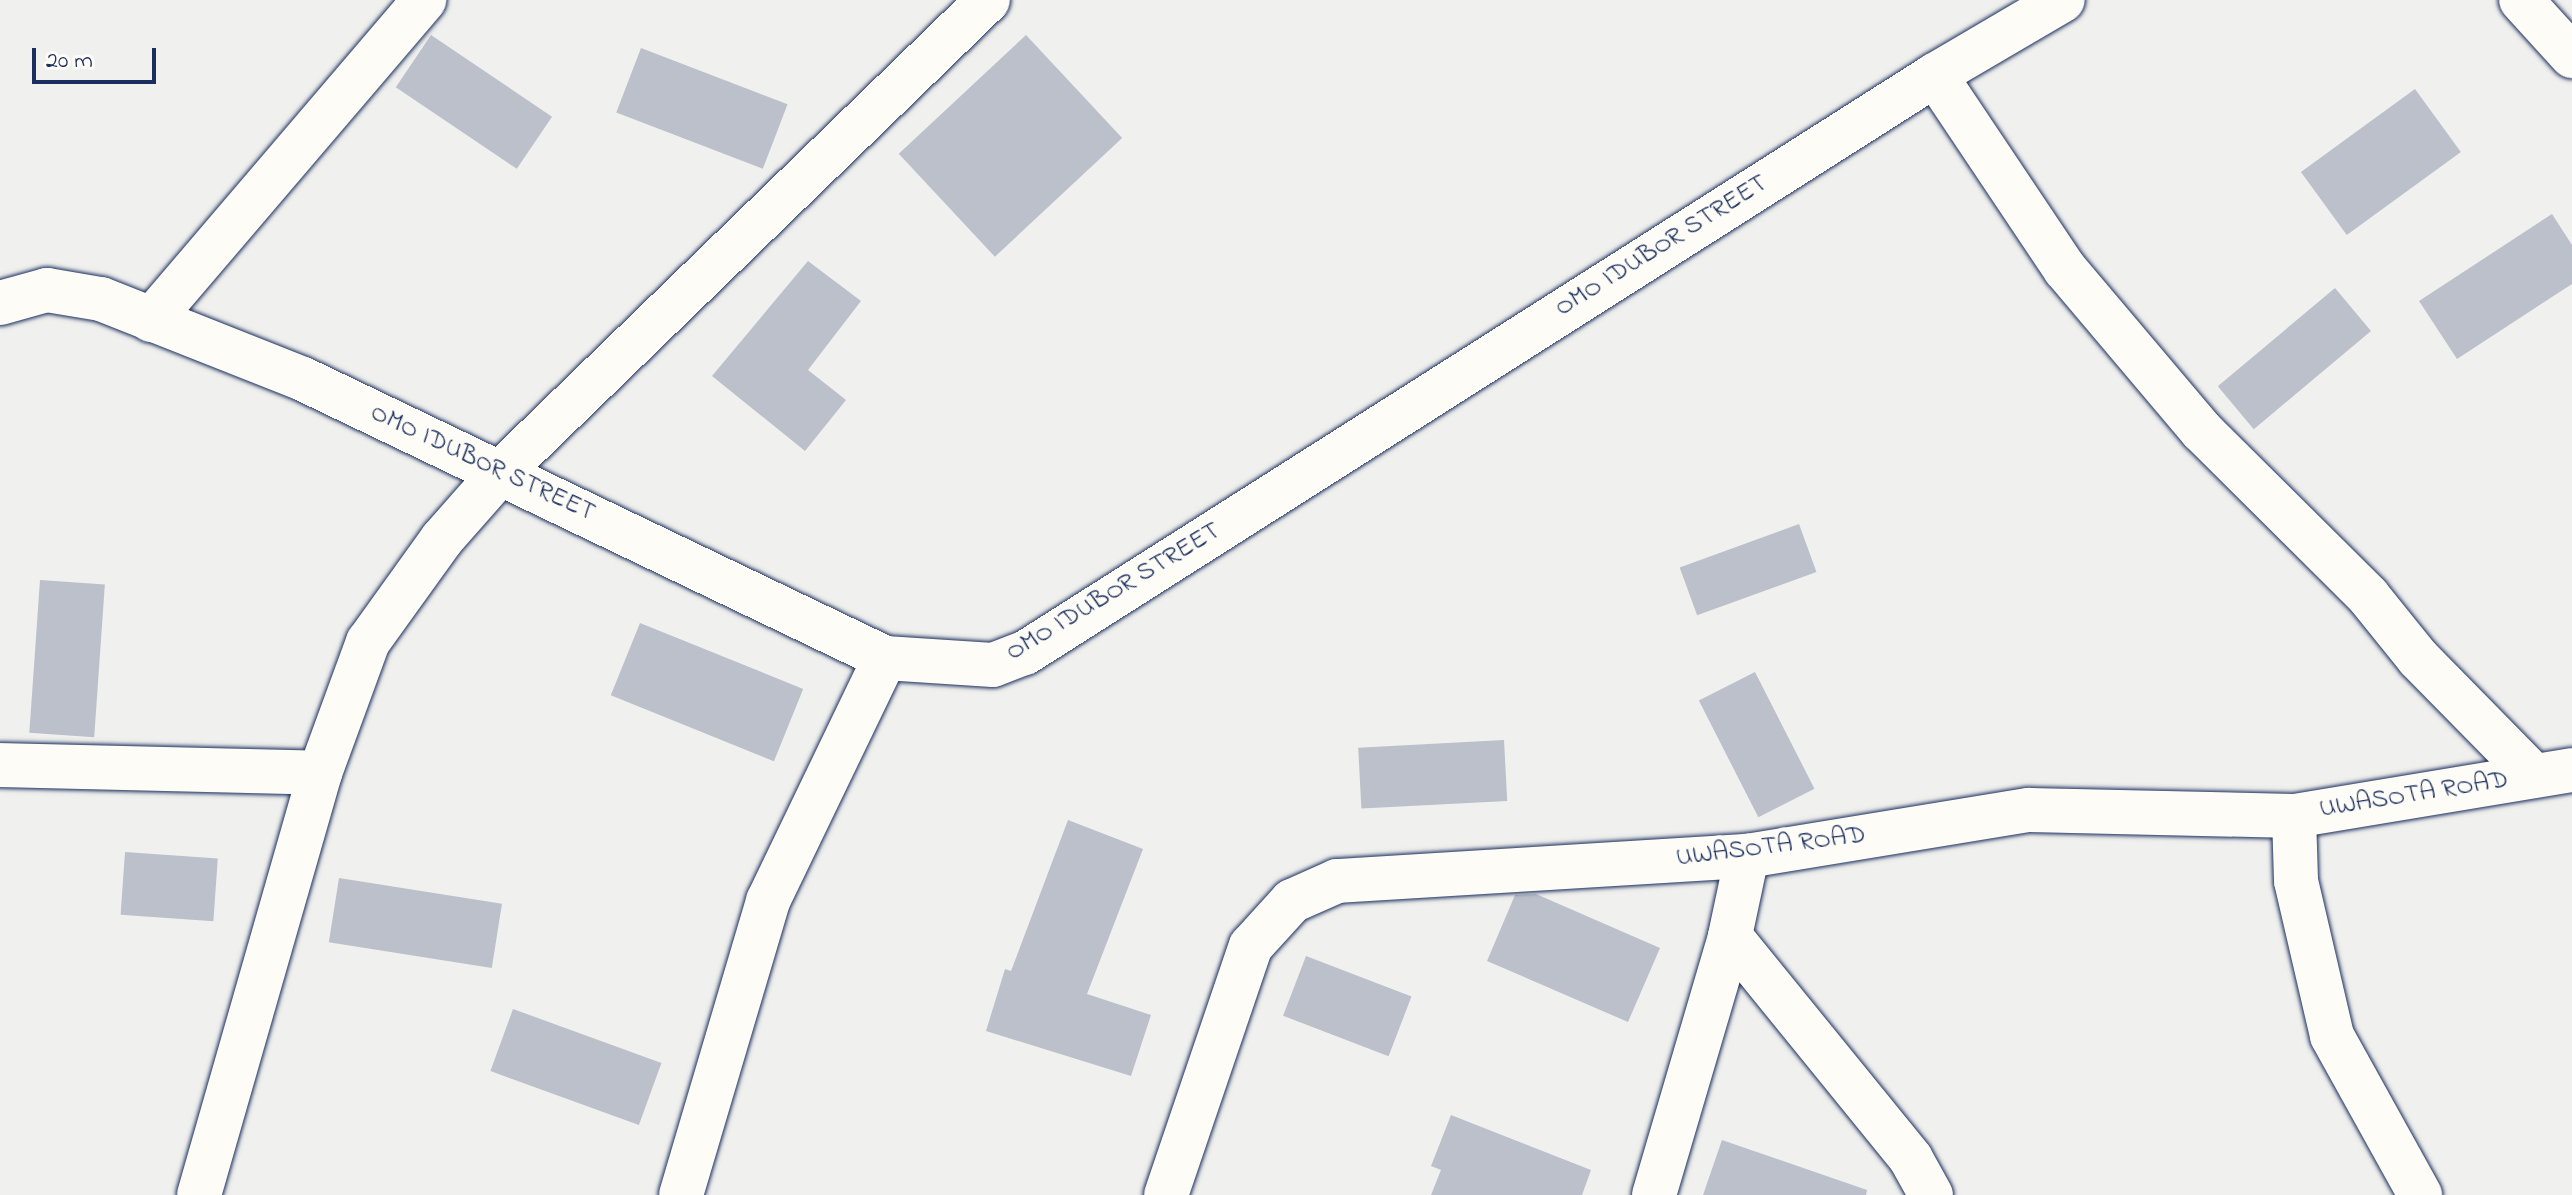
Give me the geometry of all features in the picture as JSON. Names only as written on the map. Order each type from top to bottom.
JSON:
[{"type":"street","points":[[151,320],[424,0]]},
{"type":"street","name":"OMO IDUBOR STREET","points":[[0,303],[47,290],[101,299],[303,379],[885,658],[993,665],[1025,653],[1935,75],[2063,0]]},
{"type":"street","points":[[2521,0],[2572,56]]},
{"type":"street","points":[[199,1195],[320,773],[368,642],[442,539],[501,472],[979,2]]},
{"type":"street","points":[[1935,75],[2065,269],[2202,431],[2368,596],[2418,658],[2553,773]]},
{"type":"street","points":[[0,268],[47,290]]},
{"type":"street","points":[[681,1195],[768,901],[885,658]]},
{"type":"street","points":[[0,765],[320,773]]},
{"type":"street","name":"UWASOTA ROAD","points":[[1166,1195],[1251,946],[1292,901],[1337,881],[1747,856],[2029,810],[2294,816],[2553,773]]},
{"type":"street","points":[[2294,816],[2296,881],[2332,1036],[2420,1195]]},
{"type":"street","points":[[1654,1195],[1730,936],[1747,856]]},
{"type":"street","points":[[1730,936],[1911,1159],[1931,1195]]},
{"type":"building","points":[[431,35],[552,117],[517,169],[396,87]]},
{"type":"building","points":[[1026,35],[1122,138],[995,257],[899,154]]},
{"type":"building","points":[[641,48],[788,104],[763,169],[616,112]]},
{"type":"building","points":[[2415,89],[2461,152],[2347,235],[2301,172]]},
{"type":"building","points":[[2552,214],[2572,245],[2572,284],[2457,359],[2419,301]]},
{"type":"building","points":[[808,261],[861,301],[808,370],[846,400],[805,451],[712,376]]},
{"type":"building","points":[[2335,288],[2371,331],[2254,429],[2218,386]]},
{"type":"building","points":[[1799,524],[1816,572],[1697,615],[1680,567]]},
{"type":"building","points":[[40,580],[105,585],[94,737],[29,733]]},
{"type":"building","points":[[640,623],[803,689],[774,761],[611,695]]},
{"type":"building","points":[[1755,672],[1814,789],[1758,817],[1699,701]]},
{"type":"building","points":[[1504,740],[1507,801],[1361,809],[1358,748]]},
{"type":"building","points":[[1068,820],[1143,849],[1087,994],[1151,1015],[1131,1076],[986,1031],[1005,969],[1011,971]]},
{"type":"building","points":[[125,852],[218,858],[213,921],[121,915]]},
{"type":"building","points":[[339,878],[502,904],[492,968],[329,942]]},
{"type":"building","points":[[1536,894],[1660,948],[1628,1022],[1487,961],[1515,895]]},
{"type":"building","points":[[1306,956],[1411,996],[1389,1056],[1283,1016]]},
{"type":"building","points":[[513,1009],[661,1063],[639,1125],[490,1071]]},
{"type":"building","points":[[1451,1115],[1591,1170],[1582,1195],[1431,1195],[1441,1170],[1431,1166]]},
{"type":"building","points":[[1722,1140],[1867,1190],[1866,1195],[1703,1195]]}]
